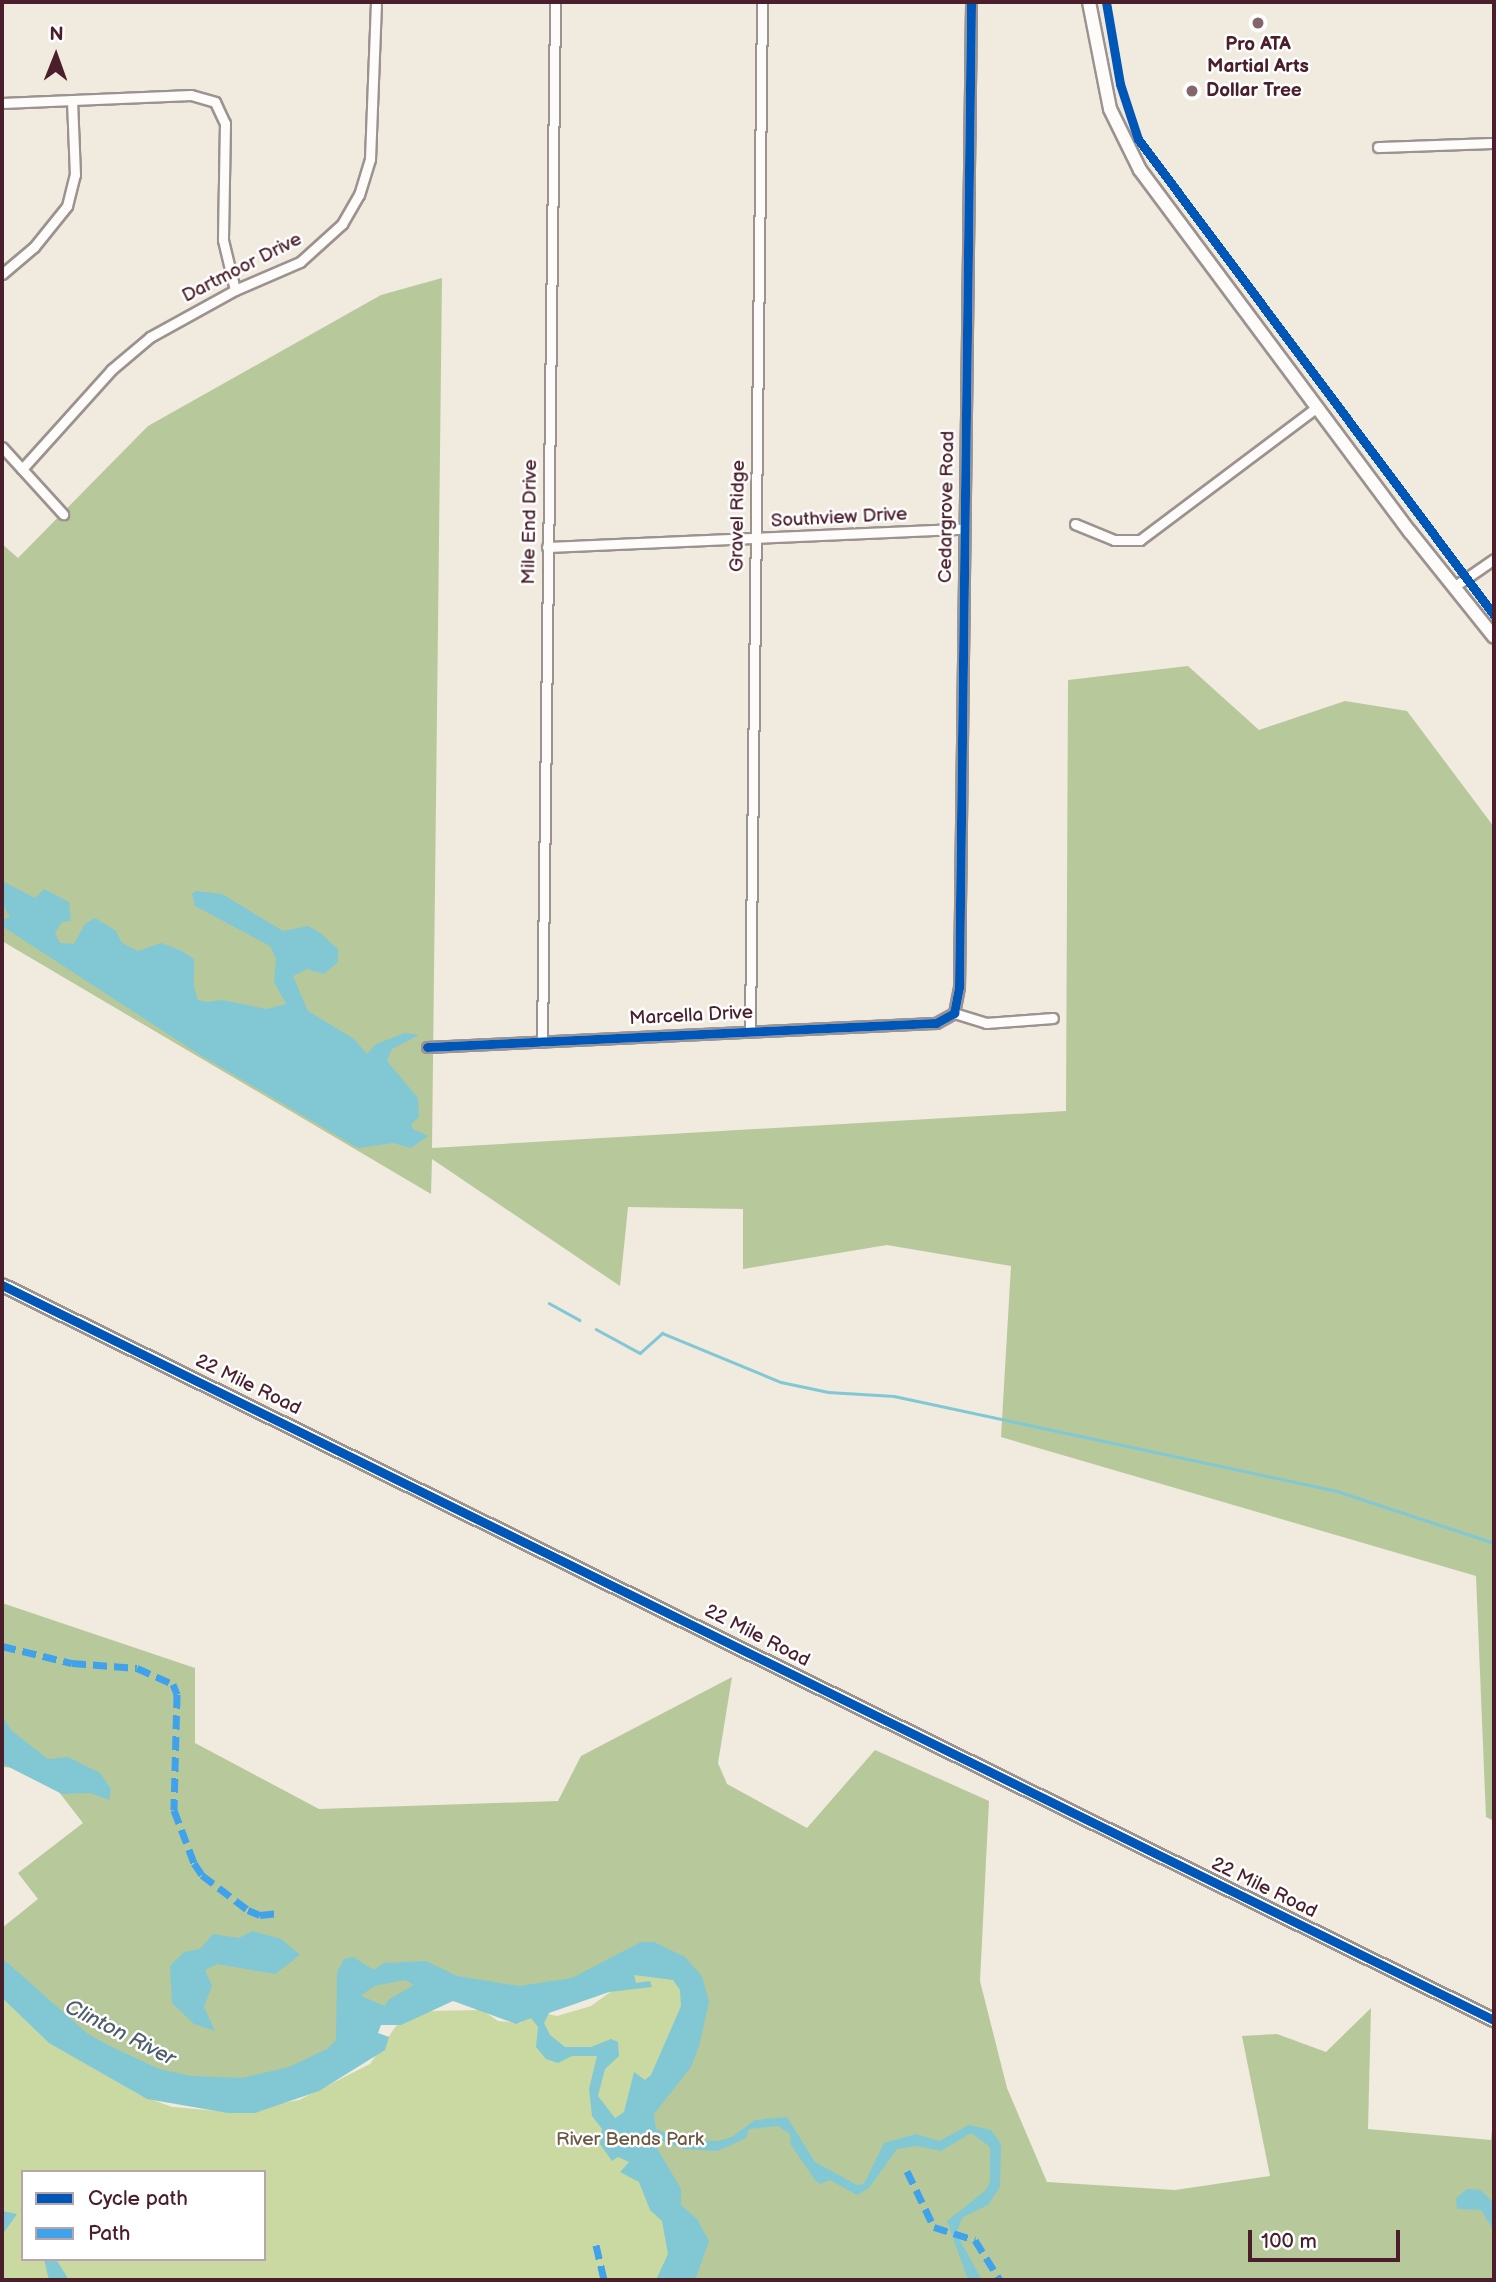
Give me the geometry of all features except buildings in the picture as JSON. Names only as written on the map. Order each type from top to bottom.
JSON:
[{"type":"street","name":"Dartmoor Drive","points":[[22,469],[123,358],[163,329],[312,254],[342,224],[359,195],[372,144],[376,2]]},
{"type":"street","name":"Mile End Drive","points":[[542,1042],[555,2]]},
{"type":"street","name":"Gravel Ridge","points":[[750,1030],[762,2]]},
{"type":"street","name":"Cedargrove Road","points":[[954,1013],[959,986],[971,2]]},
{"type":"street","points":[[1089,2],[1104,85],[1130,155],[1178,226],[1494,637]]},
{"type":"street","points":[[2,103],[191,95],[219,106],[225,122],[223,240],[236,290]]},
{"type":"street","points":[[2,274],[34,247],[68,206],[75,175],[72,100]]},
{"type":"street","points":[[1378,147],[1494,143]]},
{"type":"street","points":[[1075,524],[1114,540],[1140,540],[1316,408]]},
{"type":"street","points":[[2,447],[63,514]]},
{"type":"street","name":"Southview Drive","points":[[547,548],[755,541],[964,529]]},
{"type":"street","points":[[1455,586],[1494,559]]},
{"type":"street","points":[[954,1013],[986,1023],[1053,1018]]},
{"type":"street","name":"Marcella Drive","points":[[427,1047],[936,1023],[954,1013]]},
{"type":"street","name":"22 Mile Road","points":[[2,1285],[1494,2020]]},
{"type":"green space","points":[[442,278],[432,1148],[1066,1111],[1068,680],[1188,666],[1259,730],[1345,701],[1407,711],[1494,827],[1494,1821],[1486,1817],[1476,1576],[1001,1437],[1011,1266],[887,1245],[743,1269],[743,1209],[628,1207],[620,1286],[432,1159],[431,1194],[2,941],[2,544],[18,558],[148,426],[381,295]]},
{"type":"green space","points":[[2,1603],[195,1668],[195,1743],[319,1809],[558,1801],[581,1756],[732,1677],[718,1763],[727,1784],[807,1828],[875,1750],[989,1801],[980,1981],[1007,2088],[1047,2182],[1175,2190],[1270,2176],[1242,2036],[1277,2034],[1326,2052],[1371,2008],[1368,2129],[1491,2140],[1494,2109],[1494,2280],[678,2280],[683,2273],[632,2124],[685,2010],[679,1978],[649,1964],[533,2011],[425,1996],[296,2080],[191,2096],[79,2045],[2,1979],[2,1928],[38,1899],[18,1873],[83,1823],[41,1769],[2,1767]]},
{"type":"green space","name":"River Bends Park","points":[[649,1964],[665,1965],[1023,2280],[2,2280],[2,1998],[47,2041],[140,2095],[172,2107],[231,2112],[299,2100],[370,2064],[396,2026],[430,2011],[482,2010],[498,2021],[520,2023],[533,2011],[557,2016],[591,2006]]},
{"type":"water","points":[[2,881],[35,898],[44,889],[69,902],[71,921],[62,922],[55,933],[60,943],[74,944],[85,924],[95,918],[116,931],[122,943],[138,951],[161,943],[182,951],[194,959],[194,987],[198,1000],[207,1002],[222,1000],[267,1009],[286,1004],[274,982],[276,959],[270,946],[195,906],[192,894],[196,891],[222,894],[283,931],[308,926],[319,932],[338,949],[338,962],[324,974],[307,969],[293,976],[308,1011],[354,1039],[367,1054],[376,1044],[405,1033],[419,1035],[392,1049],[387,1061],[418,1098],[419,1117],[411,1124],[413,1129],[428,1136],[411,1148],[393,1143],[358,1148],[200,1055],[2,926],[2,920],[10,917],[2,904]]},
{"type":"water","points":[[2,1716],[12,1731],[48,1759],[68,1757],[100,1773],[111,1789],[109,1800],[91,1793],[62,1794],[3,1764]]},
{"type":"water","points":[[252,1931],[281,1939],[300,1955],[275,1974],[217,1964],[205,1970],[212,1986],[204,2007],[215,2031],[194,2024],[172,2003],[170,1966],[184,1952],[200,1949],[213,1934],[239,1938]]},
{"type":"water","points":[[641,1942],[654,1942],[685,1957],[702,1976],[709,2002],[699,2046],[691,2067],[654,2114],[656,2129],[684,2140],[718,2141],[732,2137],[755,2120],[787,2117],[815,2162],[857,2185],[864,2184],[884,2143],[916,2134],[939,2141],[969,2125],[991,2130],[1001,2144],[1000,2187],[988,2205],[963,2217],[956,2233],[982,2280],[968,2280],[947,2221],[986,2190],[990,2181],[990,2147],[971,2133],[941,2151],[917,2146],[897,2149],[869,2188],[857,2195],[830,2180],[820,2184],[815,2180],[791,2145],[790,2134],[778,2126],[749,2129],[746,2138],[718,2151],[684,2149],[657,2139],[658,2150],[681,2189],[681,2205],[697,2219],[709,2241],[695,2280],[656,2280],[668,2254],[662,2221],[650,2210],[639,2182],[620,2172],[629,2162],[618,2157],[612,2161],[600,2144],[602,2129],[592,2116],[589,2089],[597,2056],[572,2056],[558,2063],[546,2059],[536,2047],[538,2027],[531,2018],[516,2024],[453,2001],[401,2025],[381,2025],[378,2033],[389,2037],[385,2050],[319,2091],[255,2113],[228,2113],[147,2099],[49,2043],[2,1998],[2,1958],[88,2034],[108,2045],[159,2069],[191,2076],[242,2078],[289,2067],[327,2049],[336,2040],[337,1972],[344,1959],[353,1957],[374,1970],[384,1963],[426,1961],[457,1976],[519,1986],[572,1978]],"holes":[[[634,1975],[673,1980],[680,1990],[681,2006],[651,2075],[645,2080],[634,2072],[624,2112],[615,2118],[598,2096],[605,2069],[619,2056],[618,2042],[611,2039],[591,2047],[565,2047],[550,2035],[544,2023],[549,2013],[609,1992],[652,1987],[650,1981],[636,1983]],[[405,1980],[414,1985],[388,2000],[385,2006],[361,1996],[374,1986]]]},
{"type":"water","points":[[1467,2189],[1481,2190],[1494,2203],[1494,2231],[1481,2210],[1457,2209],[1456,2198]]},
{"type":"water","points":[[2,2211],[17,2214],[2,2235]]},
{"type":"water","points":[[44,2261],[57,2261],[69,2280],[49,2280]]},
{"type":"waterway","points":[[549,1303],[580,1320]]},
{"type":"waterway","points":[[596,1329],[640,1353],[662,1333],[781,1382],[828,1392],[894,1396],[1340,1492],[1494,1543]]},
{"type":"marked path","points":[[2,1646],[72,1663],[137,1668],[173,1684],[177,1694],[174,1810],[194,1863],[202,1875],[248,1910],[260,1915],[279,1913]]},
{"type":"marked path","points":[[907,2171],[934,2227],[975,2240],[1000,2280]]},
{"type":"marked path","points":[[596,2245],[604,2280]]},
{"type":"cycle path","points":[[427,1047],[936,1023],[954,1013],[959,987],[971,2]]},
{"type":"cycle path","points":[[1106,2],[1120,84],[1138,139],[1494,615]]},
{"type":"cycle path","points":[[2,1285],[1494,2020]]},
{"type":"place","name":"Pro ATA Martial Arts","points":[[1258,23]]},
{"type":"place","name":"Dollar Tree","points":[[1192,91]]},
{"type":"water label","name":"Clinton River","points":[[120,2033]]}]
